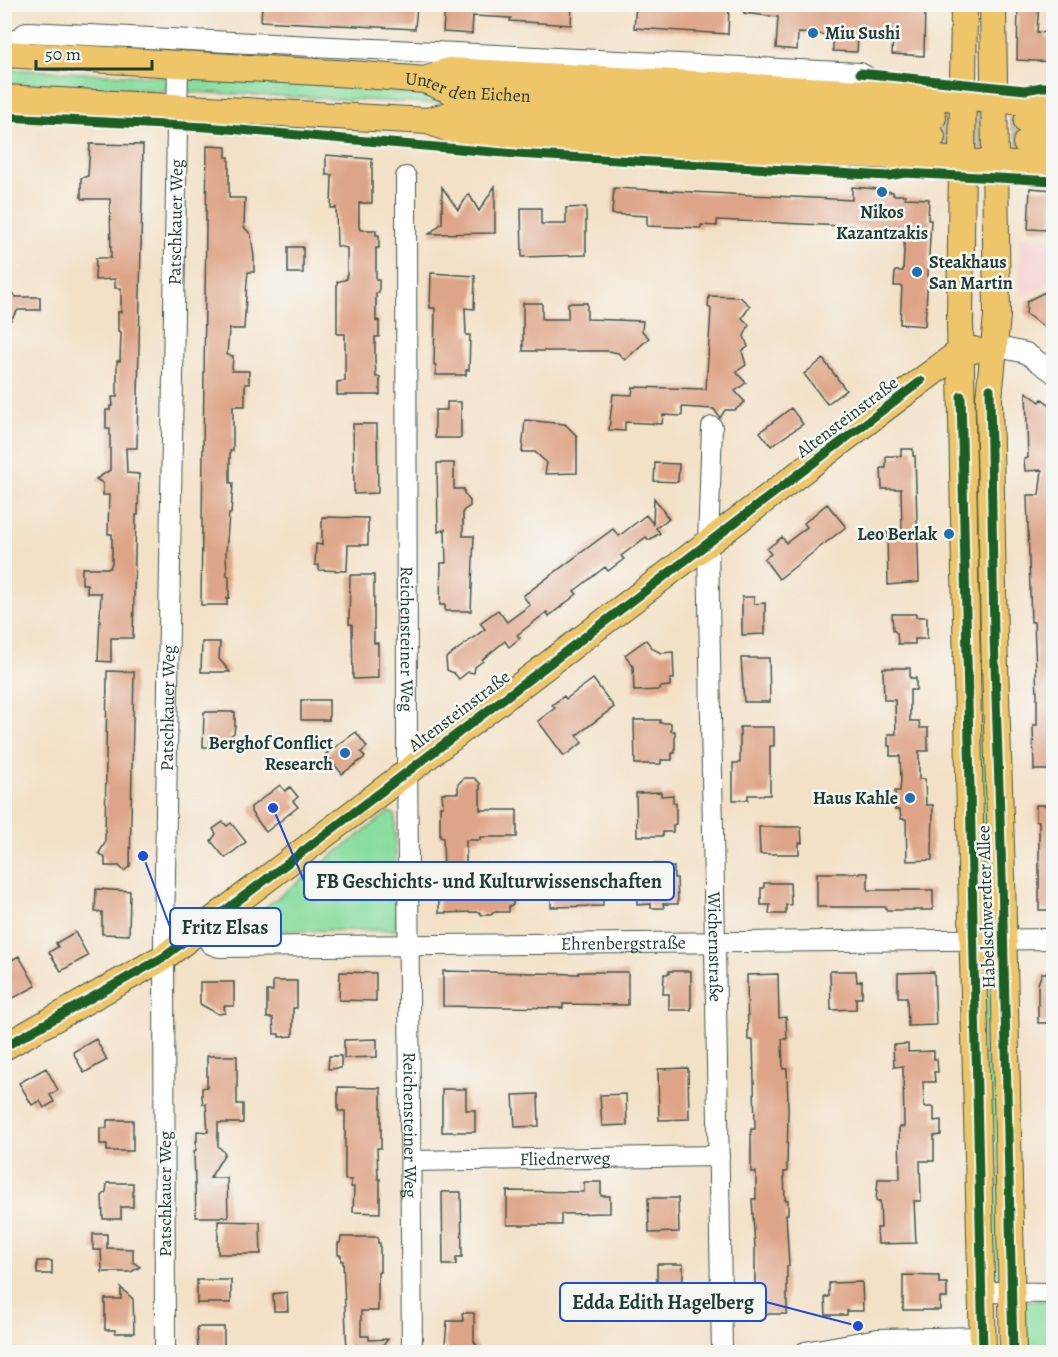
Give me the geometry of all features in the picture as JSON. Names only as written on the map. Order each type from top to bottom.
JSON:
[{"type":"main road","name":"Habelschwerdter Allee","points":[[964,4],[960,352],[983,1345]]},
{"type":"main road","name":"Habelschwerdter Allee","points":[[993,4],[997,315],[990,410],[1013,1353]]},
{"type":"main road","name":"Unter den Eichen","points":[[4,54],[425,80],[454,92],[932,127],[452,114],[428,121],[4,98]]},
{"type":"main road","points":[[425,80],[449,71],[1053,103]]},
{"type":"main road","points":[[428,121],[457,132],[515,138],[1053,166]]},
{"type":"main road","points":[[1053,123],[1027,132],[1053,144]]},
{"type":"main road","points":[[960,352],[994,346]]},
{"type":"main road","name":"Altensteinstraße","points":[[4,1047],[164,957],[960,352]]},
{"type":"street","name":"Unter den Eichen","points":[[4,49],[27,32],[860,73],[902,96]]},
{"type":"street","name":"Patschkauer Weg","points":[[165,1353],[164,957],[178,63]]},
{"type":"street","name":"Reichensteiner Weg","points":[[406,177],[407,771],[412,1353]]},
{"type":"street","points":[[994,346],[1026,352],[1053,373]]},
{"type":"street","points":[[708,543],[712,427]]},
{"type":"street","name":"Wichernstraße","points":[[708,543],[722,1353]]},
{"type":"street","name":"Ehrenbergstraße","points":[[201,930],[212,944],[219,946],[1053,939]]},
{"type":"street","name":"Fliednerweg","points":[[411,1161],[718,1156]]},
{"type":"street","points":[[981,1292],[1053,1293]]},
{"type":"street","points":[[805,1353],[878,1340],[983,1345]]},
{"type":"shaded area","points":[[1019,237],[1054,238],[1053,283],[1021,297]]},
{"type":"green space","points":[[4,69],[165,77],[167,89],[165,91],[5,83]]},
{"type":"green space","points":[[190,78],[310,83],[466,100],[448,104],[190,92],[187,80]]},
{"type":"green space","points":[[981,397],[996,914],[979,914],[969,400]]},
{"type":"green space","points":[[389,812],[395,815],[396,930],[243,931],[242,925]]},
{"type":"green space","points":[[996,973],[1002,1282],[988,1282],[981,974]]},
{"type":"green space","points":[[1053,1300],[1053,1352],[1019,1352],[1024,1301]]},
{"type":"building","points":[[262,4],[417,4],[415,29],[261,21]]},
{"type":"building","points":[[445,4],[572,4],[571,25],[473,16],[472,34],[443,32]]},
{"type":"building","points":[[636,4],[729,7],[728,34],[634,28]]},
{"type":"building","points":[[744,4],[925,4],[924,56],[892,54],[893,38],[858,37],[857,52],[833,51],[833,35],[798,33],[797,50],[776,48],[778,17],[744,13]]},
{"type":"building","points":[[1018,4],[1039,4],[1037,32],[1046,33],[1046,38],[1053,39],[1053,62],[1017,60]]},
{"type":"building","points":[[90,144],[143,145],[137,448],[126,448],[127,473],[139,474],[133,638],[111,638],[111,662],[98,661],[101,593],[87,593],[87,584],[82,584],[82,568],[110,568],[112,563],[112,534],[108,534],[109,495],[103,495],[103,483],[96,479],[110,470],[110,429],[106,429],[106,410],[110,410],[110,406],[113,406],[112,397],[117,397],[117,361],[120,361],[121,332],[118,331],[118,312],[121,312],[121,288],[115,288],[115,279],[95,280],[96,258],[111,258],[110,199],[83,199],[81,197],[81,178],[88,176]]},
{"type":"building","points":[[207,146],[226,147],[226,157],[229,157],[229,198],[245,198],[244,227],[251,235],[254,257],[254,272],[248,272],[244,329],[229,329],[227,355],[233,356],[232,371],[249,371],[249,384],[245,384],[245,406],[233,406],[230,483],[233,483],[226,552],[227,576],[229,576],[227,605],[201,605]]},
{"type":"building","points":[[326,155],[372,159],[372,203],[359,203],[359,227],[360,230],[376,230],[376,235],[379,235],[379,248],[376,248],[376,280],[379,280],[379,293],[376,293],[376,321],[379,320],[379,337],[375,337],[375,359],[376,377],[380,377],[380,395],[337,395],[337,382],[345,381],[345,334],[337,334],[337,282],[347,279],[347,248],[337,246],[336,208],[331,208],[332,175],[326,175]]},
{"type":"building","points":[[495,186],[495,233],[429,234],[442,223],[442,187],[458,210],[469,194],[479,211]]},
{"type":"building","points":[[852,187],[893,192],[893,195],[905,195],[905,198],[929,199],[928,220],[931,220],[925,326],[900,324],[902,286],[894,286],[895,271],[903,271],[905,229],[717,220],[717,226],[701,225],[701,228],[647,226],[647,216],[612,214],[614,188],[852,200]]},
{"type":"building","points":[[1030,188],[1053,190],[1051,230],[1028,229]]},
{"type":"building","points":[[586,207],[586,255],[522,257],[521,208],[541,208],[541,224],[566,224],[566,208]]},
{"type":"building","points":[[288,247],[303,247],[303,273],[288,273]]},
{"type":"building","points":[[431,273],[475,276],[474,309],[465,308],[466,335],[470,335],[469,370],[466,370],[466,375],[436,375],[436,365],[434,365],[435,308],[430,308]]},
{"type":"building","points":[[4,284],[16,297],[40,297],[40,310],[18,310],[4,329]]},
{"type":"building","points":[[1053,288],[1053,333],[1026,314],[1027,301]]},
{"type":"building","points":[[709,296],[740,297],[750,306],[742,318],[749,325],[744,336],[748,347],[742,351],[746,365],[736,372],[746,383],[735,391],[745,402],[735,410],[725,410],[720,418],[714,409],[682,407],[682,416],[663,415],[662,424],[625,422],[625,431],[609,430],[613,394],[632,395],[633,387],[706,389],[711,309],[708,307]]},
{"type":"building","points":[[523,303],[542,303],[542,319],[568,319],[568,303],[587,303],[587,319],[643,321],[642,331],[649,338],[625,360],[618,353],[609,351],[523,351]]},
{"type":"building","points":[[823,359],[846,390],[827,404],[804,374]]},
{"type":"building","points":[[1026,392],[1040,402],[1042,399],[1053,407],[1053,770],[1034,770],[1033,725],[1037,725],[1037,696],[1034,622],[1031,622],[1027,495],[1039,495],[1042,470],[1025,471],[1024,459],[1028,458]]},
{"type":"building","points":[[447,402],[461,402],[461,438],[435,438],[435,410],[447,410]]},
{"type":"building","points":[[791,408],[803,424],[771,446],[760,432]]},
{"type":"building","points":[[525,420],[565,424],[577,436],[577,473],[545,474],[547,463],[535,452],[522,452]]},
{"type":"building","points":[[353,424],[377,424],[378,493],[354,494]]},
{"type":"building","points":[[901,449],[913,449],[913,456],[915,456],[919,582],[888,585],[887,532],[902,531],[901,489],[882,489],[881,468],[886,468],[886,456],[901,456]]},
{"type":"building","points":[[437,463],[454,463],[454,489],[464,489],[470,501],[470,506],[463,511],[463,536],[474,536],[471,611],[445,611],[445,605],[440,605],[441,563],[446,563],[445,529],[438,532]]},
{"type":"building","points":[[655,463],[679,464],[678,482],[654,481]]},
{"type":"building","points":[[654,498],[669,519],[656,528],[660,533],[649,540],[646,537],[621,556],[624,559],[608,571],[605,567],[574,591],[577,594],[549,616],[547,612],[517,635],[520,638],[509,647],[505,641],[475,667],[474,673],[468,672],[459,679],[447,670],[446,658],[485,629],[480,623],[498,610],[507,622],[530,605],[523,596],[613,529],[619,536],[646,515],[653,524]]},
{"type":"building","points":[[827,504],[846,527],[779,579],[764,559],[771,554],[767,549],[782,537],[786,543],[807,527],[804,523]]},
{"type":"building","points":[[322,517],[368,518],[368,545],[348,545],[347,571],[319,570],[319,565],[315,565],[316,544],[322,545]]},
{"type":"building","points":[[350,575],[374,575],[374,643],[378,643],[378,678],[353,679],[352,624],[349,624]]},
{"type":"building","points":[[742,597],[754,597],[754,604],[765,603],[765,634],[742,635]]},
{"type":"building","points":[[892,614],[916,614],[916,617],[927,617],[927,639],[915,639],[915,644],[898,644],[897,633],[893,630]]},
{"type":"building","points":[[646,640],[653,649],[661,653],[673,652],[674,679],[670,679],[670,686],[660,687],[660,690],[634,691],[633,666],[625,655]]},
{"type":"building","points":[[202,642],[220,642],[219,659],[230,672],[201,672]]},
{"type":"building","points":[[741,658],[769,658],[770,702],[744,702]]},
{"type":"building","points":[[883,668],[910,668],[910,678],[916,678],[916,690],[910,690],[910,721],[919,721],[920,728],[928,728],[928,751],[919,751],[919,779],[925,779],[926,805],[933,805],[932,860],[907,861],[906,819],[901,819],[900,810],[895,810],[895,791],[900,791],[900,756],[890,756],[890,746],[888,746],[888,734],[896,734],[895,700],[884,700]]},
{"type":"building","points":[[107,671],[134,672],[130,866],[124,871],[119,866],[105,866],[105,858],[99,853],[105,843]]},
{"type":"building","points":[[593,679],[614,707],[577,735],[582,743],[564,756],[538,721],[555,708],[552,705],[564,696],[566,699]]},
{"type":"building","points":[[301,700],[329,700],[329,720],[301,720]]},
{"type":"building","points":[[204,712],[235,712],[234,733],[230,736],[230,747],[203,747]]},
{"type":"building","points":[[634,720],[660,720],[660,723],[671,723],[671,731],[675,731],[675,753],[672,753],[672,760],[661,760],[661,764],[635,764]]},
{"type":"building","points":[[740,727],[774,727],[774,746],[770,746],[770,795],[748,795],[748,800],[733,800],[733,763],[740,763]]},
{"type":"building","name":"Berghof Conflict Research","points":[[356,732],[367,747],[361,752],[365,757],[342,774],[326,754]]},
{"type":"building","points":[[464,778],[474,778],[480,783],[480,810],[517,810],[517,837],[480,837],[480,840],[466,840],[466,877],[509,876],[509,884],[513,884],[513,905],[509,906],[509,912],[494,912],[491,915],[482,915],[479,912],[439,913],[439,877],[444,877],[443,837],[440,837],[442,793],[458,793],[458,784]]},
{"type":"building","points":[[280,785],[285,791],[290,787],[298,797],[293,801],[298,807],[266,832],[251,812],[251,807]]},
{"type":"building","points":[[661,792],[661,796],[673,795],[673,803],[676,803],[676,824],[673,825],[673,832],[663,832],[663,836],[637,836],[636,793]]},
{"type":"building","points":[[1036,805],[1053,805],[1053,910],[1039,910],[1039,821],[1036,821]]},
{"type":"building","points":[[223,822],[227,826],[231,823],[246,842],[225,858],[211,841],[216,834],[213,829]]},
{"type":"building","points":[[759,827],[801,827],[802,843],[799,843],[799,854],[760,854]]},
{"type":"building","points":[[637,864],[663,864],[663,867],[674,867],[674,878],[677,878],[678,904],[663,904],[664,908],[651,908],[651,904],[637,905]]},
{"type":"building","points":[[602,869],[603,906],[551,907],[551,870]]},
{"type":"building","points":[[817,873],[868,873],[868,890],[933,890],[933,910],[817,907]]},
{"type":"building","points":[[764,883],[790,883],[791,905],[786,905],[786,914],[769,914],[770,905],[761,905],[761,888],[764,888]]},
{"type":"building","points":[[96,889],[130,891],[129,935],[102,934],[102,912],[95,912]]},
{"type":"building","points":[[75,932],[88,956],[61,971],[49,952],[58,947],[56,943]]},
{"type":"building","points":[[19,956],[36,986],[4,1003],[4,964]]},
{"type":"building","points":[[443,971],[579,974],[579,972],[628,972],[628,1005],[563,1004],[563,1008],[443,1006]]},
{"type":"building","points":[[669,971],[691,971],[691,1010],[669,1010],[669,994],[663,994],[664,974],[669,974]]},
{"type":"building","points":[[830,971],[856,971],[857,982],[862,981],[862,998],[856,998],[856,1009],[831,1010]]},
{"type":"building","points":[[340,972],[376,973],[376,1001],[339,1000]]},
{"type":"building","points":[[934,972],[936,1025],[908,1026],[907,997],[898,997],[898,973]]},
{"type":"building","points":[[1042,973],[1053,973],[1053,1023],[1038,1023],[1038,984]]},
{"type":"building","points":[[778,974],[779,1018],[786,1017],[787,1039],[782,1039],[783,1069],[787,1069],[788,1108],[787,1172],[784,1172],[785,1200],[788,1200],[788,1214],[786,1214],[789,1266],[787,1266],[787,1314],[755,1314],[752,1199],[756,1199],[756,1172],[751,1172],[751,1129],[755,1129],[754,1082],[753,1040],[748,1040],[747,975]]},
{"type":"building","points":[[273,981],[297,981],[297,1008],[293,1008],[293,1036],[279,1037],[279,1034],[274,1034],[273,1018],[267,1018],[267,991],[273,991]]},
{"type":"building","points":[[200,982],[234,982],[234,1006],[224,1006],[225,1013],[218,1014],[200,1004]]},
{"type":"building","points":[[96,1039],[107,1060],[84,1073],[73,1052]]},
{"type":"building","points":[[377,1039],[377,1057],[344,1058],[344,1040]]},
{"type":"building","points":[[908,1044],[908,1052],[934,1051],[934,1059],[937,1059],[938,1072],[934,1072],[935,1082],[923,1082],[924,1107],[934,1107],[934,1121],[941,1120],[941,1135],[934,1136],[934,1161],[920,1161],[921,1201],[914,1201],[916,1243],[878,1244],[877,1228],[881,1228],[880,1201],[876,1201],[878,1179],[900,1179],[899,1127],[904,1127],[903,1066],[894,1067],[893,1045]]},
{"type":"building","points":[[207,1056],[237,1056],[237,1104],[243,1104],[243,1123],[218,1123],[218,1146],[225,1153],[210,1178],[227,1178],[228,1217],[196,1217],[194,1151],[196,1150],[197,1131],[208,1132],[206,1104],[203,1104],[202,1096],[202,1088],[207,1087]]},
{"type":"building","points":[[329,1056],[341,1056],[341,1068],[328,1069]]},
{"type":"building","points":[[46,1068],[58,1090],[50,1095],[54,1102],[44,1108],[40,1101],[32,1105],[19,1083]]},
{"type":"building","points":[[688,1068],[689,1119],[659,1120],[658,1069]]},
{"type":"building","points":[[338,1087],[381,1088],[381,1148],[377,1148],[380,1213],[353,1212],[354,1187],[351,1187],[351,1180],[345,1180],[345,1111],[338,1111]]},
{"type":"building","points":[[442,1089],[466,1089],[466,1110],[475,1110],[475,1132],[442,1132]]},
{"type":"building","points":[[538,1094],[539,1126],[515,1127],[513,1095]]},
{"type":"building","points":[[626,1094],[627,1125],[602,1126],[600,1095]]},
{"type":"building","points":[[107,1120],[133,1120],[133,1151],[107,1151],[107,1144],[100,1144],[100,1128],[107,1128]]},
{"type":"building","points":[[584,1182],[601,1182],[601,1196],[610,1196],[610,1213],[561,1214],[561,1225],[507,1225],[507,1191],[584,1192]]},
{"type":"building","points":[[107,1183],[133,1183],[133,1207],[121,1207],[121,1219],[103,1219],[102,1196],[106,1192]]},
{"type":"building","points":[[442,1192],[461,1192],[462,1257],[456,1257],[456,1265],[443,1265]]},
{"type":"building","points":[[648,1198],[678,1198],[679,1232],[649,1233]]},
{"type":"building","points":[[218,1221],[260,1222],[261,1254],[218,1254]]},
{"type":"building","points":[[93,1234],[107,1234],[107,1248],[133,1249],[133,1262],[140,1267],[131,1272],[102,1272],[101,1250],[93,1250]]},
{"type":"building","points":[[341,1237],[378,1237],[378,1243],[380,1243],[378,1311],[361,1311],[361,1336],[369,1336],[369,1340],[388,1339],[376,1353],[347,1353],[343,1261],[341,1261],[341,1255],[338,1255],[338,1243]]},
{"type":"building","points":[[37,1261],[52,1261],[52,1274],[37,1274]]},
{"type":"building","points":[[657,1264],[683,1264],[683,1296],[657,1296]]},
{"type":"building","points":[[903,1275],[939,1276],[939,1283],[947,1283],[947,1298],[940,1298],[940,1310],[903,1310]]},
{"type":"building","points":[[197,1280],[231,1280],[231,1303],[197,1303]]},
{"type":"building","points":[[862,1282],[863,1311],[847,1311],[847,1315],[826,1315],[825,1297],[829,1297],[829,1283]]},
{"type":"building","points":[[121,1288],[133,1299],[134,1333],[115,1333],[115,1330],[105,1330],[105,1299],[121,1299]]},
{"type":"building","points":[[287,1292],[288,1311],[274,1311],[273,1294]]},
{"type":"building","points":[[462,1313],[474,1313],[474,1341],[481,1353],[447,1353],[447,1345],[445,1345],[447,1321],[463,1321]]},
{"type":"building","points":[[197,1327],[224,1327],[224,1353],[198,1353]]},
{"type":"tunnel","points":[[933,117],[1027,122]]},
{"type":"tunnel","points":[[932,137],[1026,143]]},
{"type":"cycle path","points":[[860,73],[1025,90],[1054,87]]},
{"type":"cycle path","points":[[4,117],[206,127],[516,154],[888,176],[905,173],[1054,181]]},
{"type":"cycle path","points":[[4,1047],[164,957],[921,381]]},
{"type":"cycle path","points":[[990,389],[994,636],[1013,1352]]},
{"type":"cycle path","points":[[961,396],[983,1352]]},
{"type":"place","name":"Miu Sushi","points":[[813,33]]},
{"type":"place","name":"Nikos Kazantzakis","points":[[882,192]]},
{"type":"place","name":"Steakhaus San Martin","points":[[917,272]]},
{"type":"place","name":"Leo Berlak","points":[[949,534]]},
{"type":"place","name":"Berghof Conflict Research","points":[[345,753]]},
{"type":"place","name":"Haus Kahle","points":[[910,798]]},
{"type":"place","name":"FB Geschichts- und Kulturwissenschaften","points":[[273,808]]},
{"type":"place","name":"Fritz Elsas","points":[[143,856]]},
{"type":"place","name":"Edda Edith Hagelberg","points":[[858,1326]]}]
